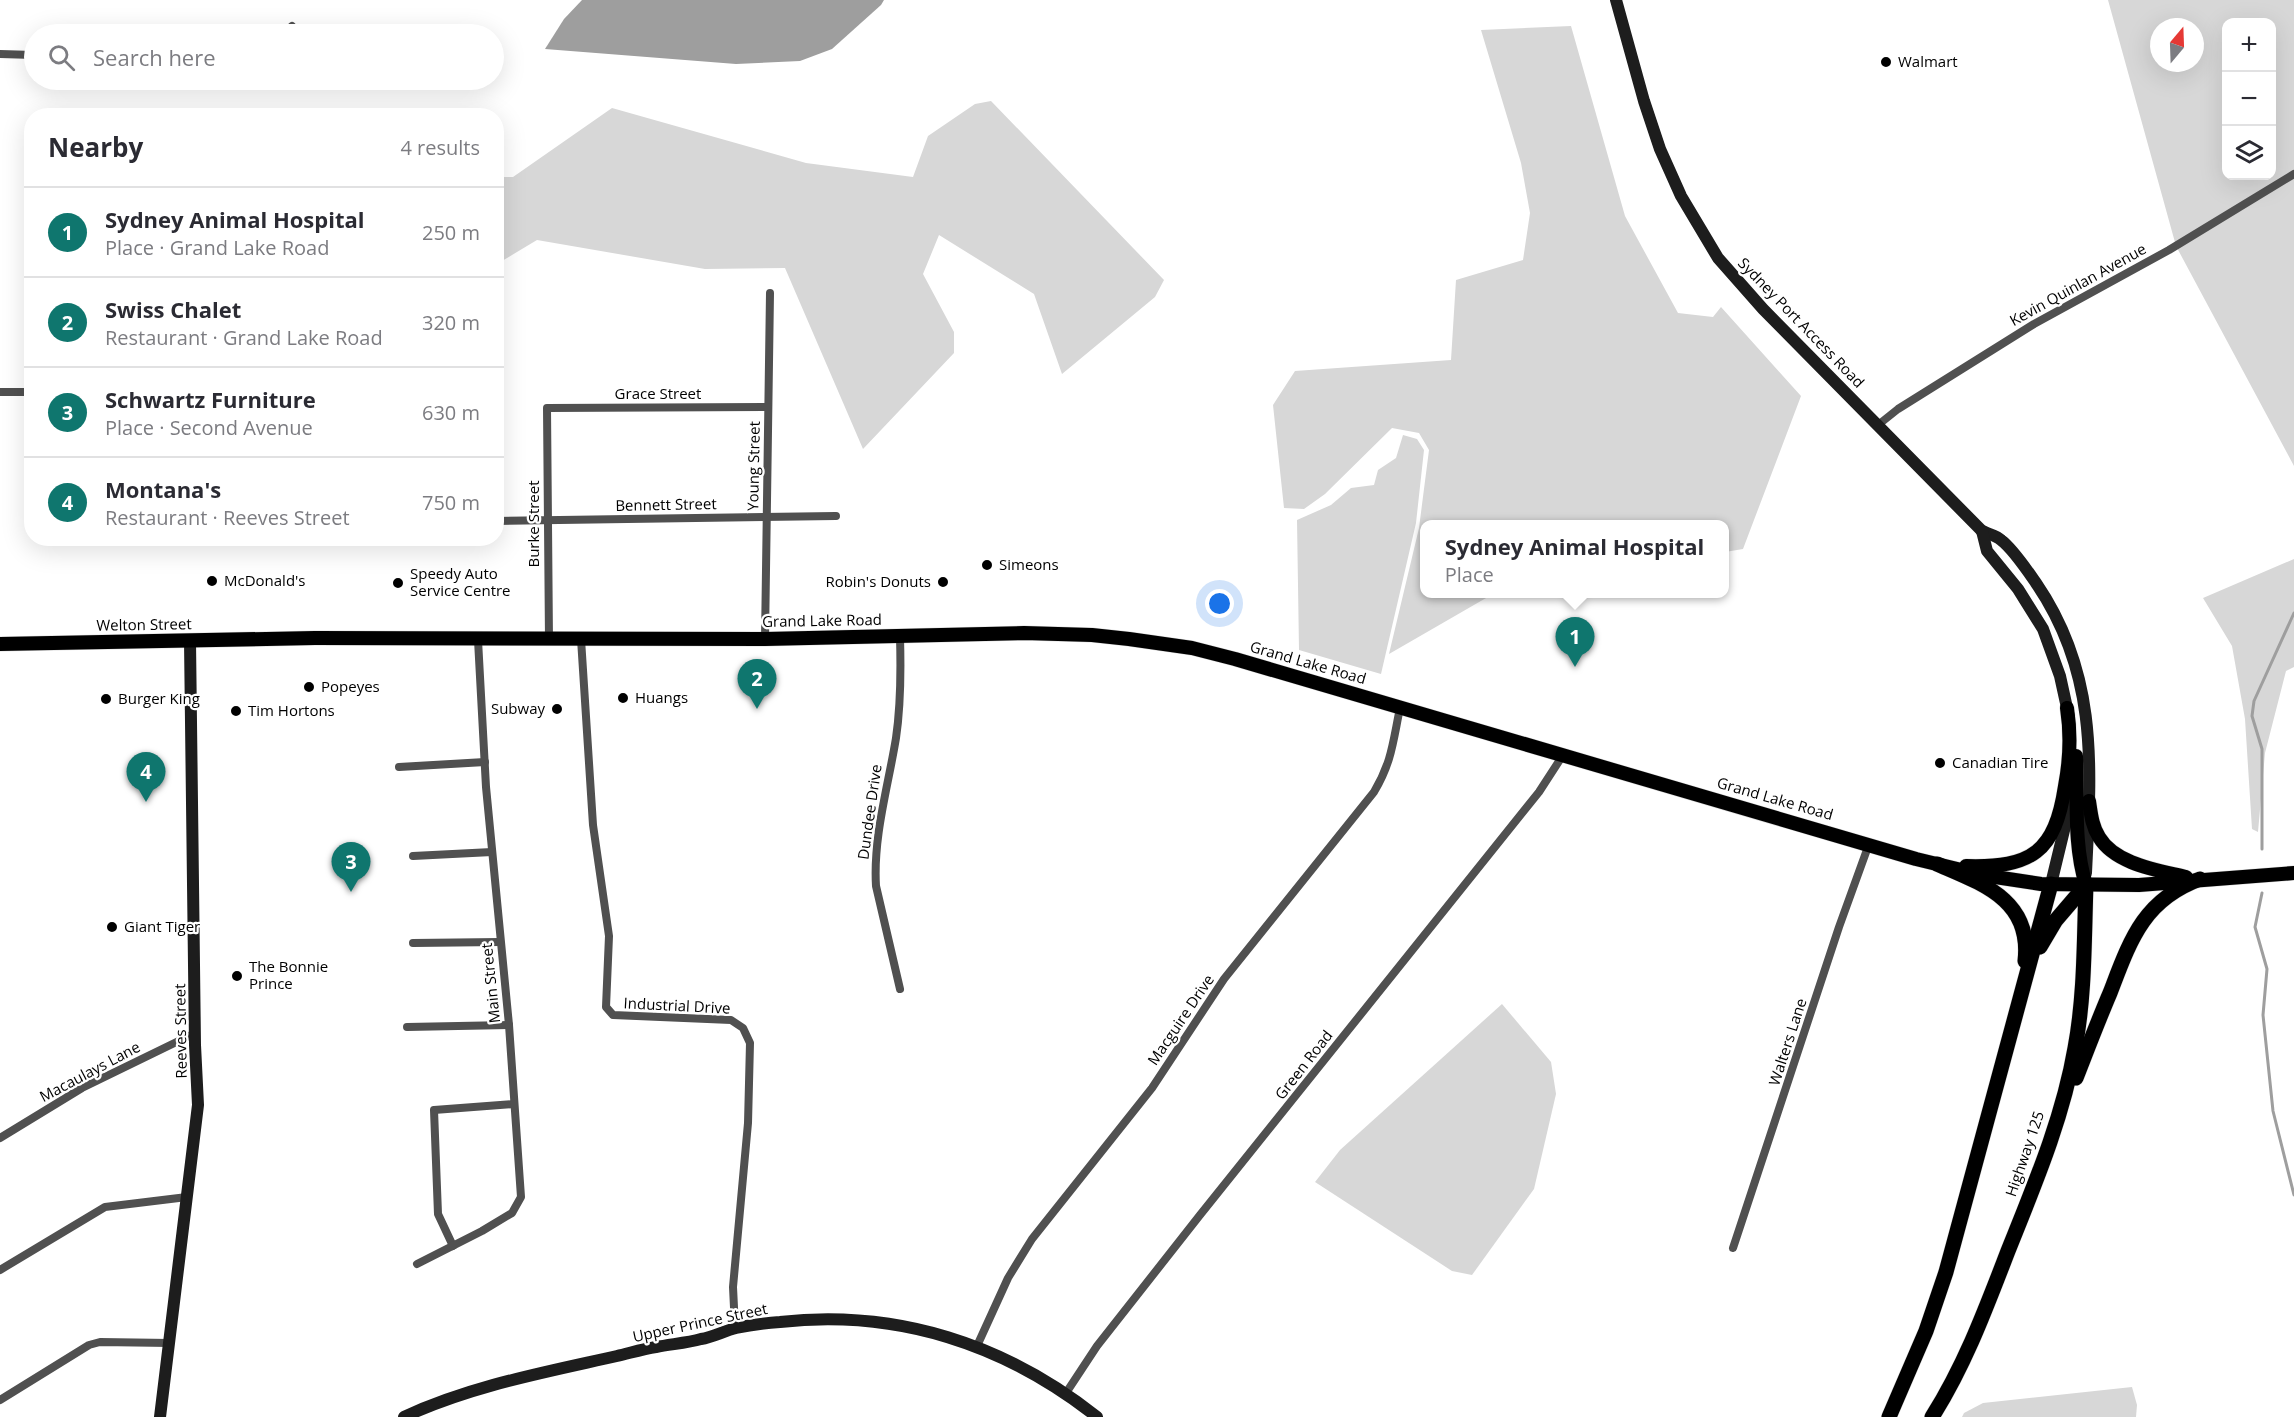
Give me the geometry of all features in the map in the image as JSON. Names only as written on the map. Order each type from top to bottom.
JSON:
[{"type":"highway","points":[[1889,1417],[1919,1349],[1943,1282],[1980,1152],[2025,962],[2026,943],[2023,929],[2013,909],[1995,891],[1937,864]]},
{"type":"highway","points":[[2031,1193],[2134,933],[2147,914],[2160,901],[2179,888],[2200,879]]},
{"type":"highway","points":[[2005,1052],[2051,884]]},
{"type":"highway","points":[[2023,990],[2034,960],[2050,929],[2068,904],[2086,885]]},
{"type":"highway","name":"Highway 125","points":[[1932,1417],[1972,1342],[2031,1193],[2064,1096],[2075,1049],[2081,995],[2086,885]]},
{"type":"main road","name":"Grand Lake Road","points":[[289,639],[765,639],[1024,633],[1092,635],[1129,639],[1192,648],[1226,657],[1937,864],[1982,875],[2051,884],[2139,885],[2294,873]]},
{"type":"main road","name":"Welton Street","points":[[0,644],[289,639]]},
{"type":"main road","points":[[1937,864],[1978,866],[2007,864],[2032,855],[2050,839],[2059,817],[2066,780],[2070,743],[2067,708]]},
{"type":"main road","points":[[2067,708],[2076,755],[2080,866],[2086,885]]},
{"type":"main road","points":[[2089,801],[2097,836],[2113,852],[2150,868],[2200,879]]},
{"type":"street","name":"Sydney Port Access Road","points":[[1616,0],[1660,149],[1681,196],[1705,238],[1748,293],[1982,531],[2001,539],[2031,576],[2053,610],[2069,647],[2081,684],[2088,722],[2089,801],[2086,885]]},
{"type":"street","points":[[0,54],[24,55]]},
{"type":"street","name":"Kevin Quinlan Avenue","points":[[1878,425],[1898,409],[2034,324],[2169,250],[2294,174]]},
{"type":"street","name":"Young Street","points":[[765,639],[770,293]]},
{"type":"street","points":[[0,392],[24,392]]},
{"type":"street","name":"Grace Street","points":[[547,408],[768,407]]},
{"type":"street","name":"Burke Street","points":[[547,408],[549,640]]},
{"type":"street","name":"Bennett Street","points":[[504,521],[836,516]]},
{"type":"street","name":"Sydney Port Access Road","points":[[1982,531],[1987,551],[2018,589],[2043,629],[2055,661],[2067,708],[2073,749],[2071,787],[2064,832],[2051,884]]},
{"type":"street","name":"Dundee Drive","points":[[900,636],[899,711],[875,874],[900,989]]},
{"type":"street","name":"Industrial Drive","points":[[581,639],[593,825],[609,936],[606,1007],[613,1015],[731,1020],[743,1028],[750,1041],[748,1123],[733,1287],[735,1328]]},
{"type":"street","name":"Main Street","points":[[417,1264],[512,1213],[519,1203],[521,1192],[492,852],[478,640]]},
{"type":"street","name":"Reeves Street","points":[[160,1417],[198,1105],[190,641]]},
{"type":"street","name":"Macguire Drive","points":[[977,1346],[1008,1278],[1032,1239],[1152,1088],[1224,979],[1374,792],[1383,777],[1394,748],[1400,708]]},
{"type":"street","name":"Green Road","points":[[1066,1393],[1097,1346],[1539,792],[1563,755]]},
{"type":"street","points":[[399,767],[485,762]]},
{"type":"street","name":"Walters Lane","points":[[1733,1248],[1839,927],[1869,844]]},
{"type":"street","points":[[413,855],[492,852]]},
{"type":"street","points":[[413,943],[500,942]]},
{"type":"street","points":[[407,1027],[508,1025]]},
{"type":"street","name":"Macaulays Lane","points":[[0,1138],[82,1088],[195,1033]]},
{"type":"street","points":[[453,1246],[438,1214],[434,1110],[514,1104]]},
{"type":"street","points":[[0,1270],[105,1207],[187,1197]]},
{"type":"street","name":"Upper Prince Street","points":[[404,1417],[456,1396],[497,1385],[654,1347],[702,1339],[735,1328],[802,1320],[872,1320],[907,1326],[977,1346],[1022,1367],[1066,1393],[1097,1417]]},
{"type":"street","points":[[0,1400],[89,1345],[106,1342],[170,1343]]},
{"type":"shaded area","points":[[582,0],[884,0],[832,49],[800,61],[736,64],[545,49],[564,19]]},
{"type":"shaded area","points":[[2108,0],[2294,0],[2294,466],[2176,246]]},
{"type":"shaded area","points":[[1571,26],[1625,216],[1678,313],[1713,317],[1721,307],[1801,396],[1743,549],[1729,551],[1729,520],[1420,520],[1429,450],[1419,433],[1392,428],[1325,494],[1304,509],[1284,508],[1273,405],[1295,371],[1451,360],[1456,280],[1523,260],[1530,213],[1521,163],[1481,30]]},
{"type":"shaded area","points":[[991,101],[1164,280],[1155,297],[1062,374],[1034,294],[939,235],[923,274],[954,332],[954,353],[863,449],[785,268],[705,269],[537,240],[504,260],[504,177],[513,177],[612,108],[806,163],[913,177],[928,136],[975,104]]},
{"type":"shaded area","points":[[1403,435],[1417,439],[1424,450],[1416,523],[1381,674],[1299,650],[1297,520],[1331,505],[1351,488],[1374,485],[1378,470],[1396,458]]},
{"type":"shaded area","points":[[1420,520],[1420,598],[1486,598],[1389,654]]},
{"type":"shaded area","points":[[2294,559],[2294,667],[2286,671],[2265,753],[2258,832],[2252,829],[2245,719],[2232,646],[2203,598]]},
{"type":"shaded area","points":[[1502,1004],[1551,1062],[1556,1094],[1534,1189],[1472,1275],[1452,1271],[1315,1182],[1340,1150]]},
{"type":"shaded area","points":[[2132,1387],[2137,1405],[2136,1417],[1962,1417],[1964,1413],[1983,1403]]},
{"type":"waterway","points":[[2262,849],[2262,749],[2252,716],[2254,701],[2294,613]]},
{"type":"waterway","points":[[2262,893],[2255,927],[2267,969],[2263,1015],[2273,1111],[2294,1195]]},
{"type":"place","name":"Walmart","points":[[1886,62]]},
{"type":"place","name":"Simeons","points":[[987,565]]},
{"type":"place","name":"McDonald's","points":[[212,581]]},
{"type":"place","name":"Robin's Donuts","points":[[943,582]]},
{"type":"place","name":"Speedy Auto Service Centre","points":[[398,583]]},
{"type":"place","name":"Sydney Animal Hospital","points":[[1575,667]]},
{"type":"place","name":"Popeyes","points":[[309,687]]},
{"type":"place","name":"Huangs","points":[[623,698]]},
{"type":"place","name":"Burger King","points":[[106,699]]},
{"type":"place","name":"Subway","points":[[557,709]]},
{"type":"place","name":"Swiss Chalet","points":[[757,709]]},
{"type":"place","name":"Tim Hortons","points":[[236,711]]},
{"type":"place","name":"Canadian Tire","points":[[1940,763]]},
{"type":"place","name":"Montana's","points":[[146,802]]},
{"type":"place","name":"Schwartz Furniture","points":[[351,892]]},
{"type":"place","name":"Giant Tiger","points":[[112,927]]},
{"type":"place","name":"The Bonnie Prince","points":[[237,976]]}]
